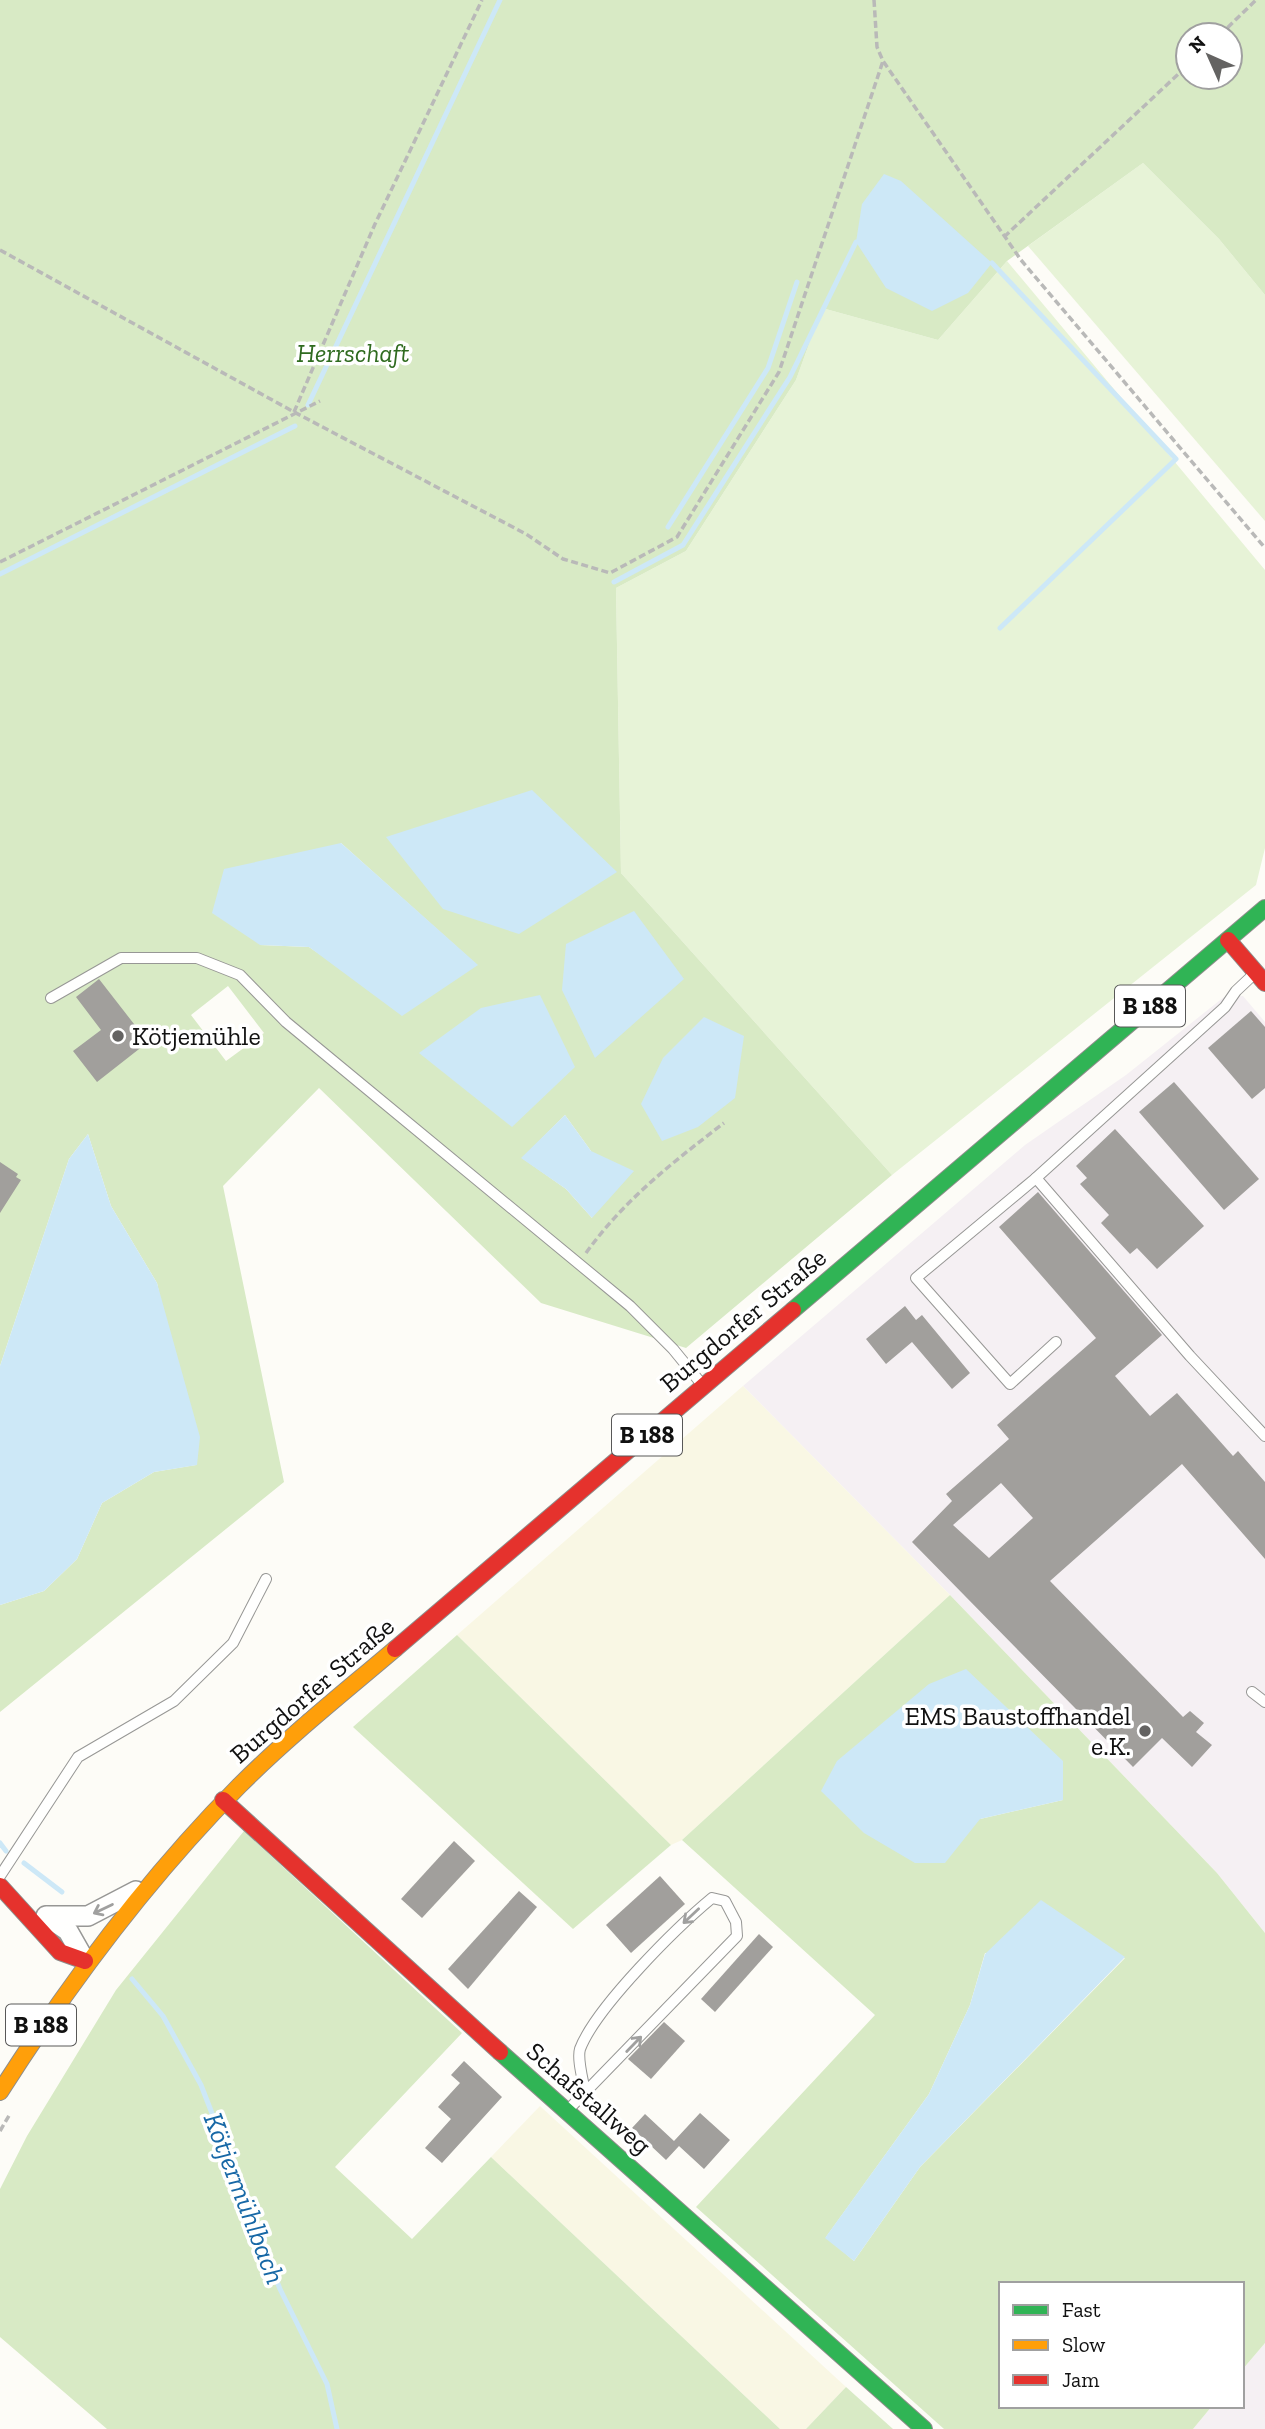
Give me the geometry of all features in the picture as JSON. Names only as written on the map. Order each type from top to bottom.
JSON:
[{"type":"main road","name":"Burgdorfer Straße","points":[[223,1800],[279,1748],[1265,908]]},
{"type":"main road","points":[[1228,940],[1260,978]]},
{"type":"main road","name":"B 188","points":[[0,2092],[86,1961],[223,1800]]},
{"type":"main road","name":"Schafstallweg","points":[[223,1800],[566,2112],[924,2429]]},
{"type":"main road","points":[[0,1886],[19,1904],[38,1932],[60,1952],[86,1961]]},
{"type":"street","points":[[48,1916],[88,1916],[152,1881]]},
{"type":"street","points":[[19,1904],[48,1916],[68,1931],[86,1961]]},
{"type":"lane","points":[[51,998],[121,958],[197,958],[240,975],[286,1022],[638,1315],[703,1386]]},
{"type":"lane","points":[[1056,1342],[1010,1384],[916,1278],[1036,1178],[1226,1007],[1236,991],[1260,978]]},
{"type":"lane","points":[[1036,1178],[1189,1356],[1265,1436]]},
{"type":"lane","points":[[0,1876],[78,1757],[174,1701],[233,1643],[266,1579]]},
{"type":"lane","points":[[1252,1692],[1265,1702]]},
{"type":"lane","points":[[566,2112],[737,1936],[736,1922],[725,1901],[712,1898],[692,1915],[610,2001],[579,2050],[585,2092]]},
{"type":"path","points":[[294,412],[375,224],[482,0]]},
{"type":"path","points":[[874,0],[877,47],[883,61],[1004,237],[1265,548]]},
{"type":"path","points":[[1234,21],[1256,0]]},
{"type":"path","points":[[0,250],[294,412],[526,534],[562,559],[610,573],[677,537],[779,372],[883,61]]},
{"type":"path","points":[[1004,237],[1174,78]]},
{"type":"path","points":[[0,562],[320,401]]},
{"type":"path","points":[[578,1264],[604,1228],[657,1174],[724,1123]]},
{"type":"shaded area","name":"EMS Baustoffhandel e.K.","points":[[1243,996],[1265,1022],[1265,1933],[1217,1873],[950,1595],[743,1386],[1025,1145],[1126,1075],[1224,997]]},
{"type":"shaded area","points":[[743,1386],[950,1595],[682,1840],[671,1845],[457,1635]]},
{"type":"shaded area","points":[[540,2106],[846,2387],[806,2429],[780,2429],[491,2157]]},
{"type":"shaded area","points":[[1265,2343],[1265,2429],[1193,2429],[1210,2408],[1244,2408],[1244,2368]]},
{"type":"green space","name":"Herrschaft","points":[[0,0],[1265,0],[1265,295],[1219,239],[1143,163],[1007,261],[938,340],[822,308],[796,380],[686,551],[616,588],[621,873],[892,1175],[686,1348],[541,1303],[319,1088],[223,1186],[284,1482],[0,1712],[0,1605],[44,1591],[77,1559],[102,1503],[154,1472],[196,1465],[157,1283],[111,1206],[88,1134],[69,1159],[0,1366]],"holes":[[[341,843],[477,965],[478,965],[343,970],[309,947],[260,945]],[[228,986],[264,1033],[226,1061],[191,1015]],[[565,1115],[591,1151],[592,1218],[566,1189],[522,1158]]]},
{"type":"green space","points":[[1143,163],[1219,239],[1265,295],[1265,521],[1028,246]]},
{"type":"green space","points":[[1007,261],[1265,570],[1265,848],[1256,885],[892,1175],[621,873],[616,588],[686,551],[796,380],[822,308],[938,340]]},
{"type":"green space","points":[[950,1595],[1217,1873],[1265,1933],[1265,2343],[1244,2368],[1244,2282],[999,2282],[999,2408],[1210,2408],[1193,2429],[944,2429],[696,2207],[875,2015],[682,1840]],"holes":[[[1063,1761],[1063,1800],[980,1819]],[[985,1953],[1125,1958],[920,2167],[854,2261],[826,2237],[929,2094],[970,2005]]]},
{"type":"green space","points":[[457,1635],[671,1845],[573,1929],[353,1727]]},
{"type":"green space","points":[[244,1831],[462,2033],[335,2167],[412,2239],[491,2157],[780,2429],[107,2429],[0,2337],[0,2189],[27,2136],[116,1990]]},
{"type":"green space","points":[[846,2387],[893,2429],[806,2429]]},
{"type":"water","points":[[884,174],[901,181],[992,263],[968,293],[932,311],[886,288],[856,242],[862,204]]},
{"type":"water","points":[[532,790],[617,872],[519,934],[443,909],[386,837]]},
{"type":"water","points":[[341,843],[478,965],[402,1016],[309,947],[260,945],[212,913],[224,869]]},
{"type":"water","points":[[634,911],[684,979],[595,1058],[562,990],[566,944]]},
{"type":"water","points":[[540,995],[575,1067],[512,1127],[419,1053],[481,1008]]},
{"type":"water","points":[[704,1017],[744,1036],[735,1098],[698,1127],[662,1141],[641,1104],[663,1058]]},
{"type":"water","points":[[565,1115],[591,1151],[634,1171],[592,1218],[566,1189],[521,1158]]},
{"type":"water","points":[[88,1134],[111,1206],[157,1283],[200,1437],[197,1465],[154,1472],[102,1503],[77,1559],[44,1591],[0,1605],[0,1366],[69,1159]]},
{"type":"water","points":[[966,1669],[1063,1761],[1063,1800],[980,1819],[945,1863],[915,1863],[864,1833],[821,1791],[837,1761],[929,1684]]},
{"type":"water","points":[[1041,1900],[1125,1957],[920,2167],[854,2261],[825,2238],[929,2094],[970,2005],[985,1954]]},
{"type":"building","name":"Kötjemühle","points":[[99,979],[148,1042],[97,1082],[73,1051],[101,1030],[76,997]]},
{"type":"building","points":[[1251,1011],[1265,1027],[1265,1088],[1252,1099],[1208,1048]]},
{"type":"building","points":[[1174,1082],[1259,1179],[1224,1210],[1139,1112]]},
{"type":"building","points":[[1115,1129],[1204,1226],[1157,1269],[1137,1248],[1130,1254],[1101,1223],[1109,1215],[1080,1184],[1087,1178],[1076,1166]]},
{"type":"building","points":[[0,1162],[18,1174],[16,1177],[21,1180],[0,1213]]},
{"type":"building","points":[[1038,1192],[1162,1335],[1115,1376],[1150,1416],[1177,1393],[1233,1456],[1238,1451],[1265,1482],[1265,1559],[1182,1464],[1050,1581],[1183,1717],[1190,1711],[1204,1723],[1196,1732],[1212,1745],[1192,1767],[1162,1738],[1133,1767],[912,1542],[952,1501],[946,1494],[1009,1439],[997,1425],[1096,1338],[999,1227]],"holes":[[[1001,1483],[1033,1518],[989,1558],[953,1525]]]},
{"type":"building","points":[[905,1306],[916,1320],[922,1315],[970,1373],[952,1389],[912,1342],[886,1364],[866,1339]]},
{"type":"building","points":[[454,1841],[475,1861],[422,1918],[401,1899]]},
{"type":"building","points":[[660,1876],[685,1904],[631,1953],[606,1925]]},
{"type":"building","points":[[519,1891],[537,1907],[468,1989],[448,1969]]},
{"type":"building","points":[[759,1934],[773,1947],[715,2012],[701,1999]]},
{"type":"building","points":[[664,2022],[685,2041],[651,2079],[628,2059]]},
{"type":"building","points":[[464,2061],[502,2097],[442,2163],[425,2148],[451,2119],[438,2107],[460,2083],[451,2075]]},
{"type":"building","points":[[700,2113],[730,2140],[704,2169],[679,2146],[666,2160],[632,2128],[645,2114],[674,2141]]},
{"type":"waterway","points":[[308,405],[500,0]]},
{"type":"waterway","points":[[614,582],[683,545],[790,377],[856,242]]},
{"type":"waterway","points":[[992,263],[1176,459],[1000,628]]},
{"type":"waterway","points":[[668,527],[768,368],[797,282]]},
{"type":"waterway","points":[[0,574],[295,426]]},
{"type":"waterway","name":"Kötjermühlbach","points":[[0,1843],[6,1851]]},
{"type":"waterway","name":"Kötjermühlbach","points":[[24,1863],[62,1892]]},
{"type":"waterway","name":"Kötjermühlbach","points":[[132,1979],[163,2016],[201,2085],[280,2289],[327,2384],[337,2429]]},
{"type":"traffic: fast","points":[[793,1310],[1265,908]]},
{"type":"traffic: fast","points":[[500,2052],[924,2429]]},
{"type":"traffic: slow","points":[[0,2092],[82,1971],[141,1895],[205,1821],[258,1768],[395,1649]]},
{"type":"traffic: jam","points":[[1228,940],[1265,983]]},
{"type":"traffic: jam","points":[[395,1649],[793,1310]]},
{"type":"traffic: jam","points":[[223,1800],[500,2052]]},
{"type":"traffic: jam","points":[[0,1886],[60,1952],[85,1961]]},
{"type":"place","name":"Kötjemühle","points":[[118,1036]]},
{"type":"place","name":"EMS Baustoffhandel e.K.","points":[[1145,1731]]}]
